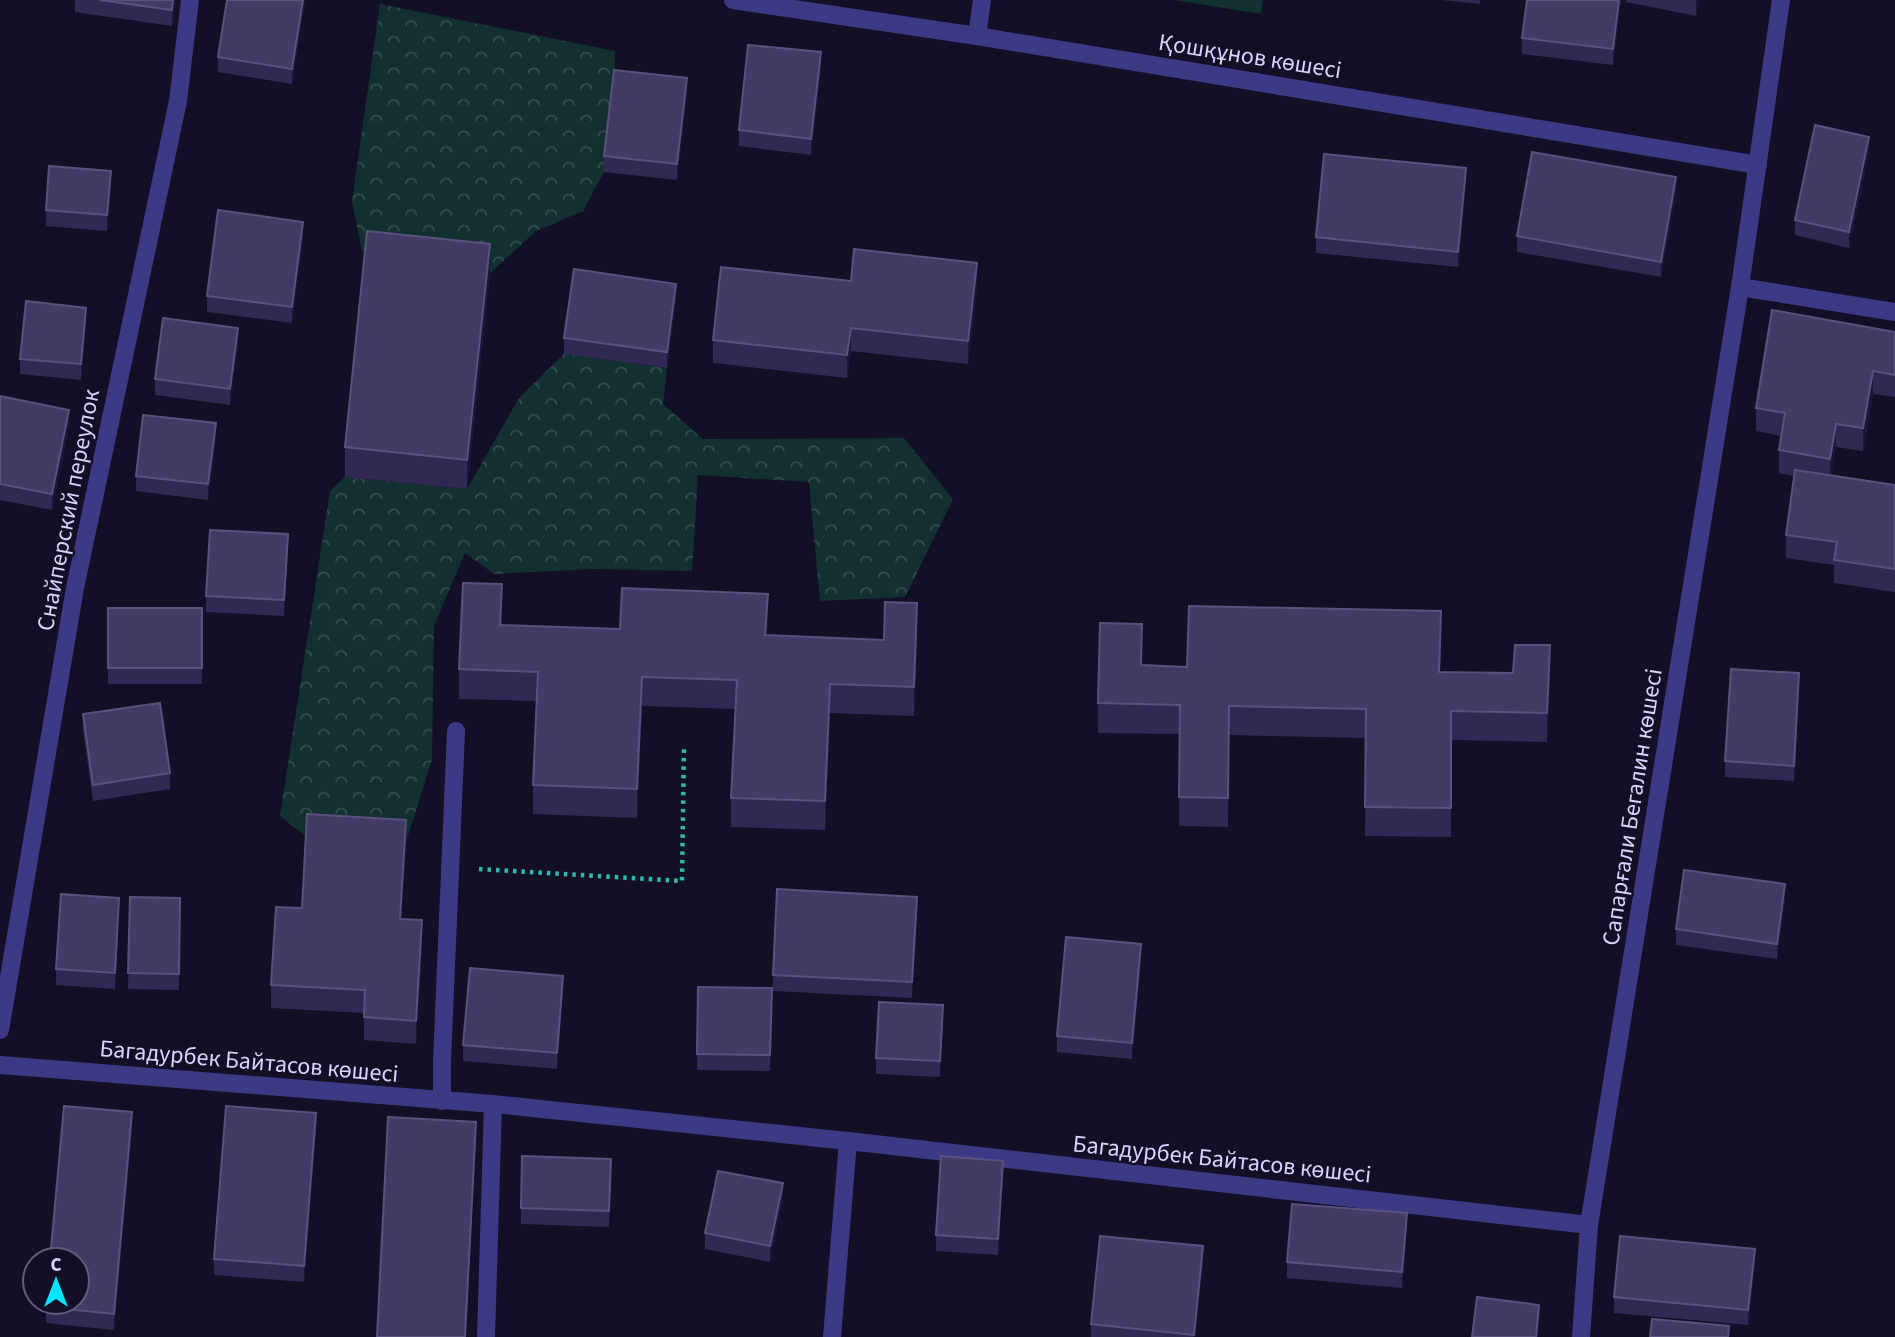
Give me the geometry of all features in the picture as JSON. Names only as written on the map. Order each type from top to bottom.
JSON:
[{"type":"street","name":"Снайперский переулок","points":[[0,1030],[75,588],[178,102],[190,0]]},
{"type":"street","name":"Қошқұнов көшесі","points":[[733,0],[977,36],[1758,164]]},
{"type":"street","points":[[977,36],[982,0]]},
{"type":"street","name":"Сапарғали Бегалин көшесі","points":[[1581,1337],[1589,1225],[1740,286],[1781,0]]},
{"type":"street","points":[[1740,286],[1895,312]]},
{"type":"street","points":[[442,1101],[456,731]]},
{"type":"street","name":"Багадурбек Байтасов көшесі","points":[[0,1065],[493,1104],[849,1141],[1589,1225]]},
{"type":"street","points":[[486,1337],[493,1104]]},
{"type":"street","points":[[832,1337],[849,1141]]},
{"type":"path","points":[[450,867],[682,881],[684,745]]},
{"type":"green space","points":[[1174,0],[1263,0],[1261,14]]},
{"type":"green space","points":[[380,4],[615,51],[614,86],[604,172],[583,211],[536,231],[490,273],[362,251],[352,201]]},
{"type":"green space","points":[[564,354],[667,368],[663,404],[703,439],[904,438],[953,499],[905,597],[820,601],[809,482],[698,475],[692,571],[594,569],[494,574],[465,553],[434,626],[432,760],[406,842],[307,837],[280,816],[330,491],[345,477],[467,489],[519,398]]},
{"type":"building","points":[[100,0],[173,0],[172,10]]},
{"type":"building","points":[[227,0],[303,0],[292,69],[218,57]]},
{"type":"building","points":[[1527,0],[1619,0],[1613,49],[1522,38]]},
{"type":"building","points":[[748,45],[821,52],[811,139],[739,130]]},
{"type":"building","points":[[614,70],[687,78],[677,164],[604,156]]},
{"type":"building","points":[[1815,125],[1869,137],[1849,232],[1795,220]]},
{"type":"building","points":[[1532,152],[1676,177],[1661,262],[1517,236]]},
{"type":"building","points":[[1324,154],[1466,168],[1458,252],[1316,237]]},
{"type":"building","points":[[49,166],[111,171],[107,215],[46,210]]},
{"type":"building","points":[[218,210],[303,222],[292,307],[207,296]]},
{"type":"building","points":[[367,231],[490,244],[467,460],[345,447]]},
{"type":"building","points":[[854,249],[977,263],[968,341],[851,328],[847,355],[713,340],[721,267],[851,281]]},
{"type":"building","points":[[574,269],[676,284],[667,352],[564,338]]},
{"type":"building","points":[[26,301],[86,308],[81,364],[20,359]]},
{"type":"building","points":[[1772,310],[1895,332],[1895,375],[1873,371],[1863,428],[1836,424],[1830,459],[1779,450],[1785,413],[1756,408]]},
{"type":"building","points":[[163,318],[238,328],[230,389],[155,379]]},
{"type":"building","points":[[0,396],[69,410],[52,494],[0,484]]},
{"type":"building","points":[[143,415],[216,423],[208,484],[136,476]]},
{"type":"building","points":[[1795,470],[1895,485],[1895,569],[1834,560],[1837,542],[1786,535]]},
{"type":"building","points":[[210,530],[288,534],[284,600],[206,596]]},
{"type":"building","points":[[463,583],[502,584],[500,625],[620,629],[622,588],[768,594],[765,635],[884,640],[885,602],[917,603],[914,687],[830,684],[825,801],[731,798],[737,680],[642,677],[637,789],[533,785],[538,672],[459,669]]},
{"type":"building","points":[[1189,606],[1441,611],[1439,672],[1513,673],[1515,645],[1550,645],[1547,713],[1451,711],[1451,808],[1365,807],[1366,709],[1229,706],[1228,798],[1179,797],[1180,705],[1098,703],[1100,623],[1142,624],[1141,665],[1187,667]]},
{"type":"building","points":[[108,608],[202,608],[202,668],[108,668]]},
{"type":"building","points":[[1731,669],[1799,673],[1794,766],[1725,761]]},
{"type":"building","points":[[160,703],[170,773],[93,785],[83,714]]},
{"type":"building","points":[[307,814],[406,820],[400,919],[422,920],[416,1021],[364,1017],[365,990],[271,985],[276,907],[302,908]]},
{"type":"building","points":[[1684,870],[1785,884],[1777,944],[1676,929]]},
{"type":"building","points":[[777,889],[917,897],[912,982],[773,975]]},
{"type":"building","points":[[61,894],[119,898],[115,973],[56,969]]},
{"type":"building","points":[[130,897],[180,898],[179,974],[128,973]]},
{"type":"building","points":[[1066,937],[1141,944],[1132,1043],[1057,1036]]},
{"type":"building","points":[[470,968],[563,976],[557,1053],[463,1045]]},
{"type":"building","points":[[698,987],[772,988],[770,1055],[697,1054]]},
{"type":"building","points":[[879,1002],[943,1005],[940,1061],[876,1058]]},
{"type":"building","points":[[64,1106],[132,1112],[114,1314],[91,1312],[91,1246],[51,1246]]},
{"type":"building","points":[[226,1106],[316,1113],[304,1266],[214,1259]]},
{"type":"building","points":[[388,1117],[476,1122],[465,1337],[377,1337]]},
{"type":"building","points":[[522,1156],[611,1159],[609,1211],[521,1208]]},
{"type":"building","points":[[941,1156],[1003,1161],[998,1239],[936,1235]]},
{"type":"building","points":[[718,1171],[783,1183],[770,1246],[705,1233]]},
{"type":"building","points":[[1292,1204],[1407,1213],[1402,1272],[1287,1262]]},
{"type":"building","points":[[1100,1236],[1203,1246],[1194,1335],[1091,1324]]},
{"type":"building","points":[[1620,1236],[1755,1249],[1748,1310],[1614,1297]]},
{"type":"building","points":[[1477,1297],[1539,1305],[1536,1337],[1472,1337]]},
{"type":"building","points":[[1652,1319],[1729,1326],[1728,1337],[1650,1337]]}]
